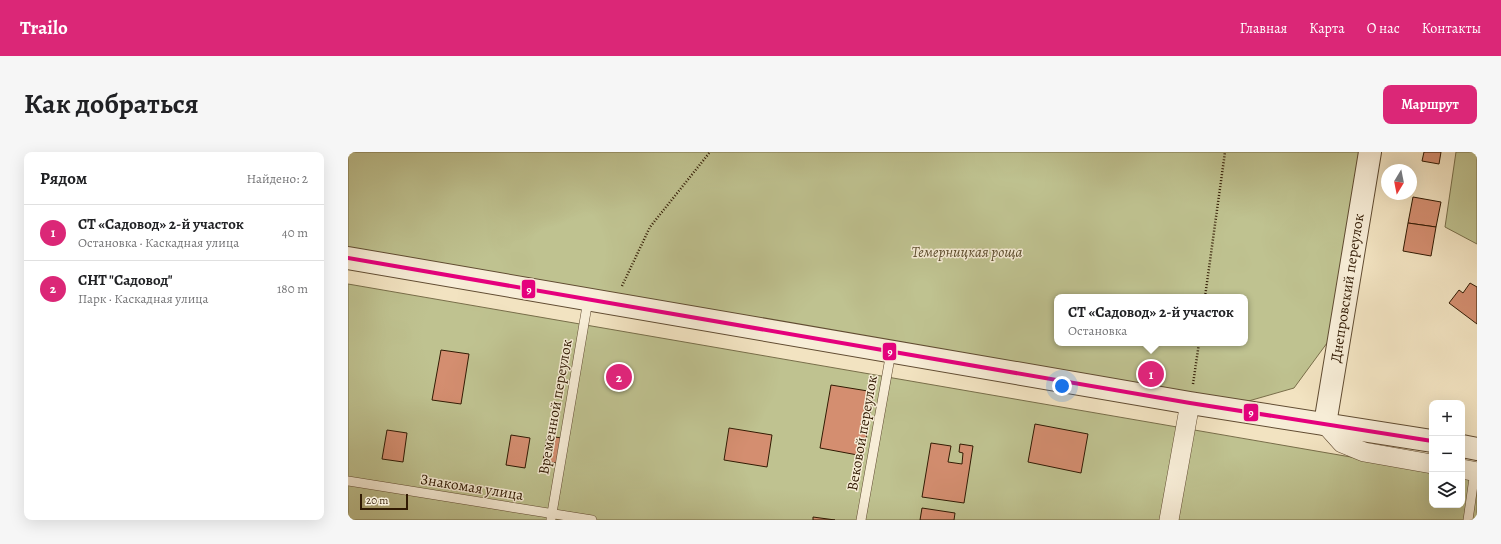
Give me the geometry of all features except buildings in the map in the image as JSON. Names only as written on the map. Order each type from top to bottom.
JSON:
[{"type":"street","name":"Днепровский переулок","points":[[1325,424],[1370,152]]},
{"type":"street","points":[[348,258],[1190,403],[1429,441]]},
{"type":"street","points":[[1169,520],[1190,403]]},
{"type":"street","points":[[1325,424],[1342,443],[1364,452],[1429,463]]},
{"type":"street","points":[[1465,447],[1477,449]]},
{"type":"lane","name":"Временной переулок","points":[[551,517],[588,300]]},
{"type":"lane","name":"Вековой переулок","points":[[861,520],[891,352]]},
{"type":"lane","points":[[1468,520],[1472,471]]},
{"type":"lane","name":"Знакомая улица","points":[[348,481],[551,517],[592,520]]},
{"type":"path","points":[[613,304],[650,227],[710,152]]},
{"type":"path","points":[[1205,294],[1225,152]]},
{"type":"path","points":[[1190,403],[1198,346]]},
{"type":"green space","name":"Темерницкая роща","points":[[348,152],[1362,152],[1330,339],[1294,388],[1245,402],[348,253]]},
{"type":"green space","points":[[1456,152],[1477,152],[1477,244],[1445,227]]},
{"type":"green space","points":[[348,284],[1429,470],[1429,508],[1465,508],[1465,476],[1477,478],[1477,520],[348,520]]},
{"type":"transit line","name":"9","points":[[348,258],[1190,403],[1429,441]]},
{"type":"place","name":"СТ «Садовод» 2-й участок","points":[[1151,374]]},
{"type":"place","name":"СНТ \"Садовод\"","points":[[619,377]]}]
